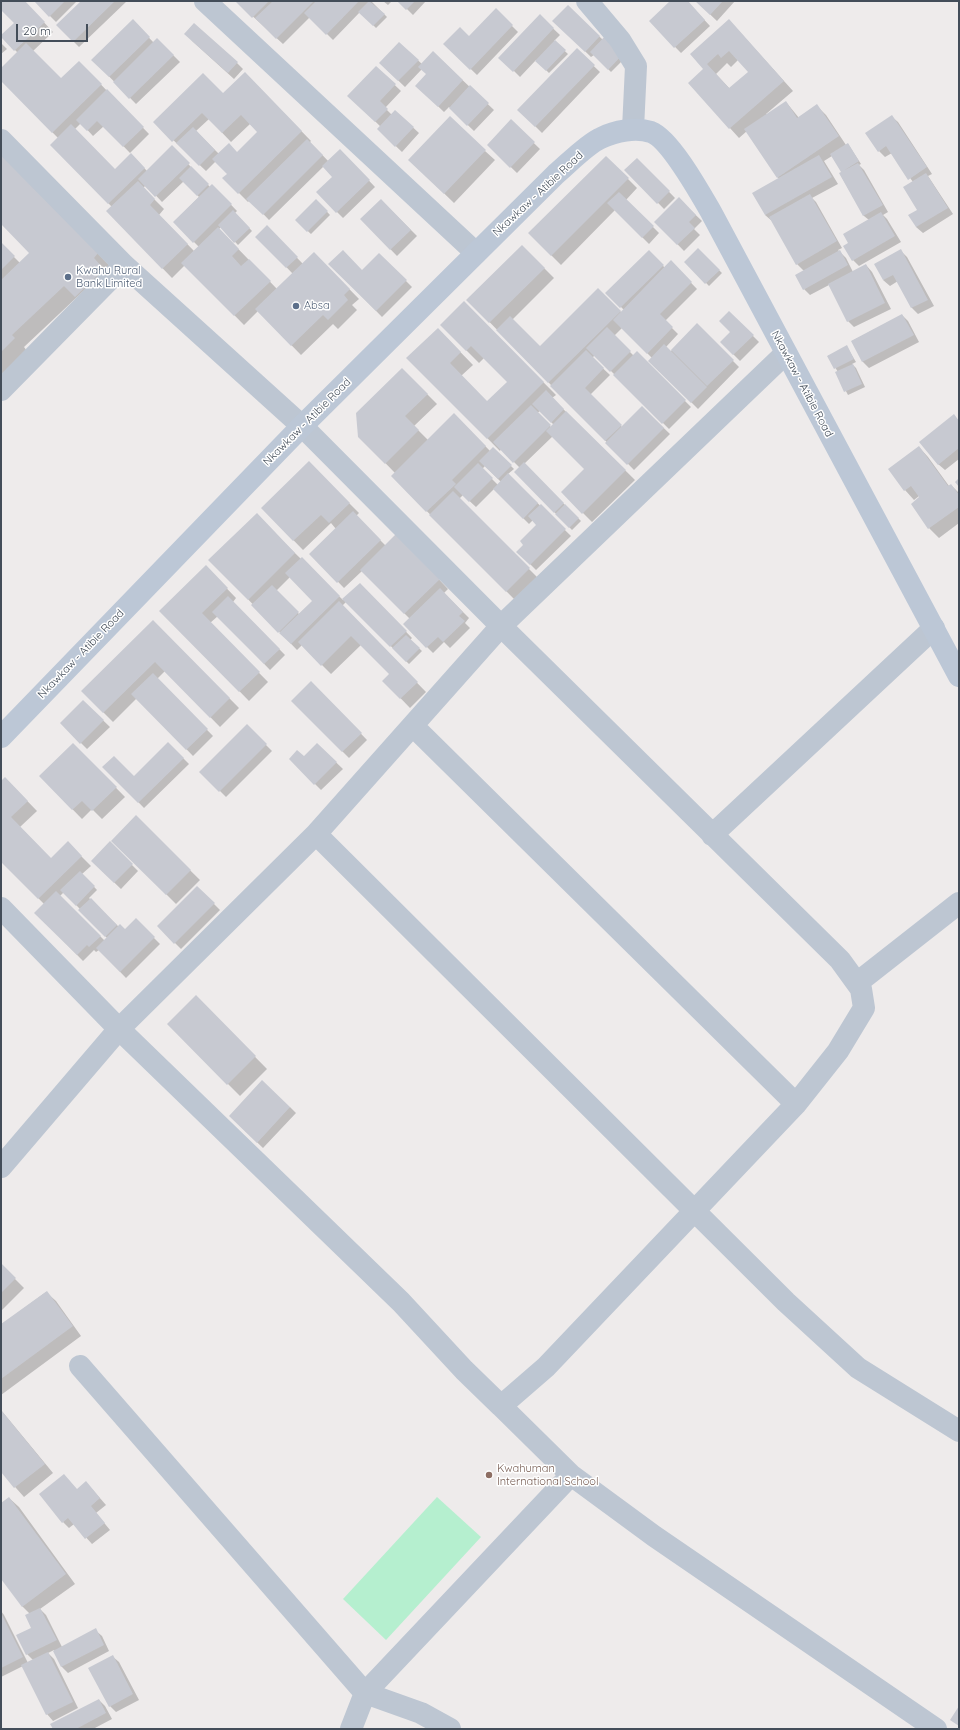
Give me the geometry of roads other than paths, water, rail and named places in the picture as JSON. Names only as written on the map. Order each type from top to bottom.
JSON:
[{"type":"main road","name":"Nkawkaw - Atibie Road","points":[[1,737],[302,426],[556,174],[600,138],[632,129],[652,132],[668,146],[682,165],[711,212],[959,676]]},
{"type":"street","points":[[205,1],[476,253]]},
{"type":"street","points":[[587,1],[620,40],[636,66],[632,129]]},
{"type":"street","points":[[1,140],[124,265],[302,426],[501,626],[840,960],[861,989],[864,1008],[838,1051],[796,1104],[546,1367],[501,1406]]},
{"type":"street","points":[[1,390],[124,265]]},
{"type":"street","points":[[1,1167],[118,1029],[316,834],[501,626],[786,353]]},
{"type":"street","points":[[712,835],[934,628]]},
{"type":"street","points":[[413,726],[796,1104]]},
{"type":"street","points":[[316,834],[786,1302],[858,1368],[959,1431]]},
{"type":"street","points":[[856,983],[959,903]]},
{"type":"street","points":[[1,908],[118,1029],[401,1302],[464,1370],[571,1475],[654,1536],[936,1729]]},
{"type":"street","points":[[80,1366],[366,1693],[421,1713],[450,1729]]},
{"type":"street","points":[[351,1729],[366,1693],[571,1475]]},
{"type":"place","name":"Kwahu Rural Bank Limited","points":[[68,277]]},
{"type":"place","name":"Absa","points":[[296,306]]},
{"type":"place","name":"Kwahuman International School","points":[[489,1475]]}]
